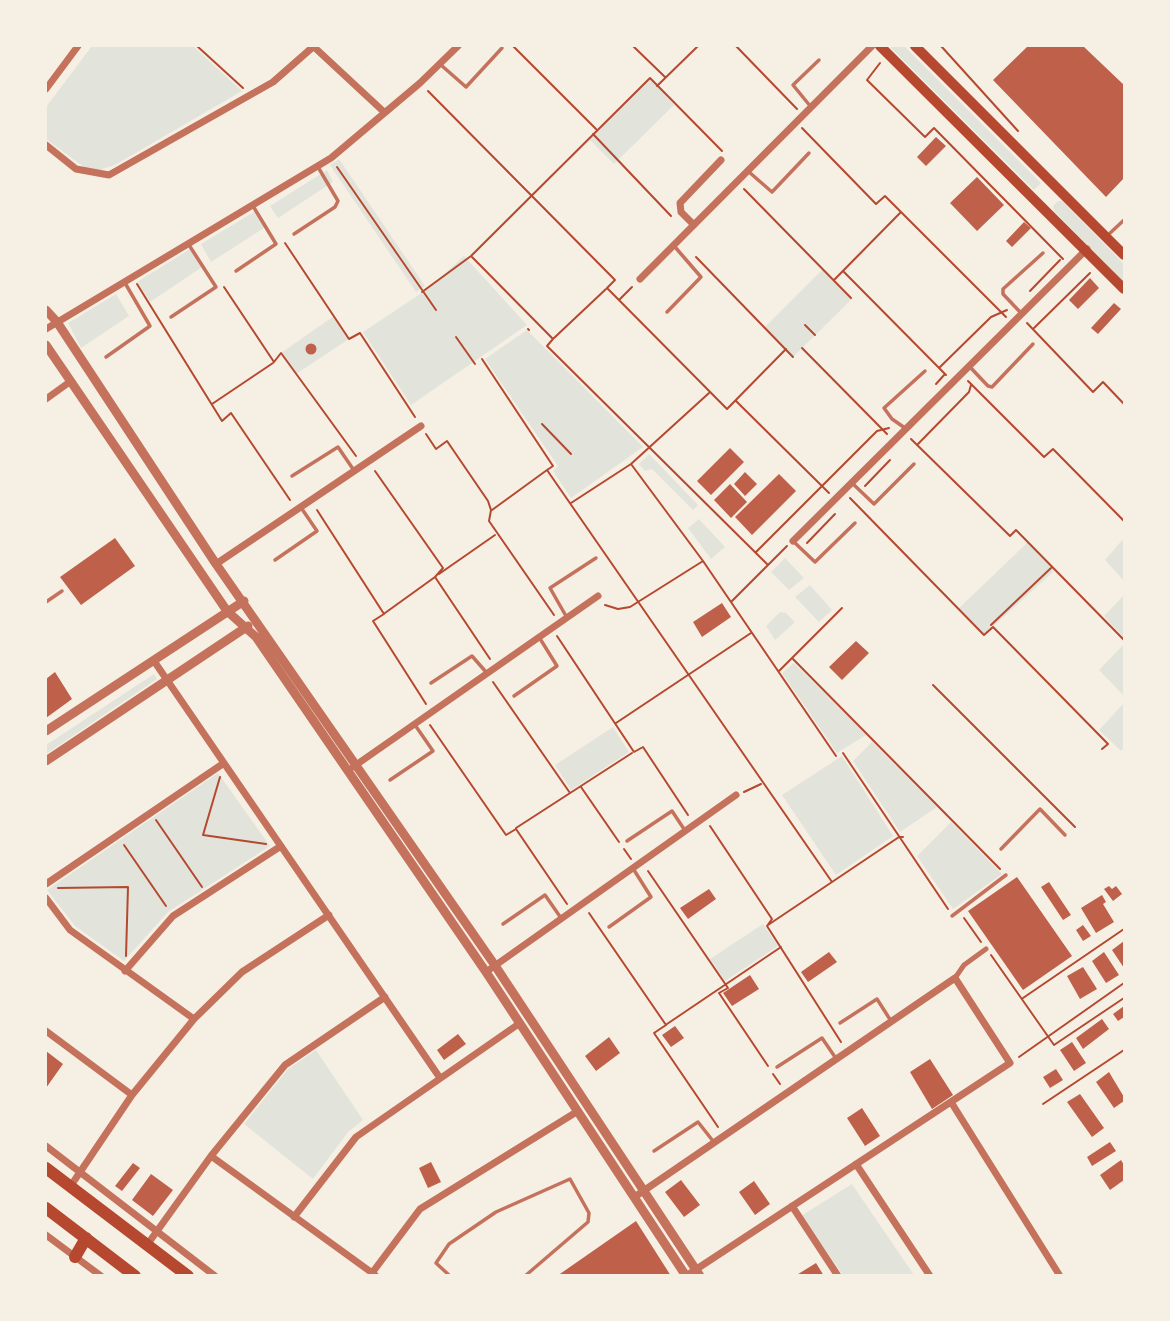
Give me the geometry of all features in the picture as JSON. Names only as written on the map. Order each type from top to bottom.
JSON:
[{"type":"main road","points":[[915,46],[1125,255]]},
{"type":"main road","points":[[884,49],[1125,289]]},
{"type":"main road","points":[[1041,204],[1056,187]]},
{"type":"main road","points":[[46,1168],[188,1276]]},
{"type":"main road","points":[[46,1208],[135,1276]]},
{"type":"main road","points":[[75,1257],[86,1238]]},
{"type":"street","points":[[46,89],[78,46]]},
{"type":"street","points":[[46,145],[76,169],[109,175],[251,96],[273,82],[313,46],[384,112]]},
{"type":"street","points":[[46,329],[331,158],[420,83],[458,46]]},
{"type":"street","points":[[640,279],[872,46]]},
{"type":"street","points":[[694,225],[681,212],[680,203],[723,157]]},
{"type":"street","points":[[793,541],[948,377],[960,373],[1087,249]]},
{"type":"street","points":[[46,310],[57,322],[216,564],[494,964],[698,1272]]},
{"type":"street","points":[[46,345],[227,611],[256,637],[486,972],[636,1196],[686,1276],[698,1272],[792,1206],[1010,1063],[955,978]]},
{"type":"street","points":[[46,399],[71,381]]},
{"type":"street","points":[[216,564],[421,426]]},
{"type":"street","points":[[347,772],[538,635],[598,596]]},
{"type":"street","points":[[46,731],[244,601]]},
{"type":"street","points":[[46,761],[257,621]]},
{"type":"street","points":[[154,662],[440,1077]]},
{"type":"street","points":[[46,884],[224,762]]},
{"type":"street","points":[[486,972],[736,795]]},
{"type":"street","points":[[125,971],[173,916],[281,846]]},
{"type":"street","points":[[46,898],[70,930],[194,1019]]},
{"type":"street","points":[[70,1187],[132,1095],[194,1019],[242,972],[329,915]]},
{"type":"street","points":[[636,1196],[955,978],[964,965],[986,949]]},
{"type":"street","points":[[147,1244],[211,1156],[285,1066],[385,997]]},
{"type":"street","points":[[294,1217],[356,1137],[520,1023]]},
{"type":"street","points":[[46,1031],[132,1095]]},
{"type":"street","points":[[951,1102],[1060,1276]]},
{"type":"street","points":[[211,1156],[374,1274],[420,1209],[579,1111]]},
{"type":"street","points":[[46,1146],[215,1276]]},
{"type":"street","points":[[856,1164],[930,1276]]},
{"type":"street","points":[[792,1206],[838,1276]]},
{"type":"street","points":[[46,1235],[101,1276]]},
{"type":"lane","points":[[440,63],[466,87],[502,48]]},
{"type":"lane","points":[[811,107],[793,85],[819,60]]},
{"type":"lane","points":[[748,170],[772,192],[809,153]]},
{"type":"lane","points":[[294,234],[335,207],[338,201],[317,166]]},
{"type":"lane","points":[[236,271],[276,244],[252,205]]},
{"type":"lane","points":[[1106,237],[1125,220]]},
{"type":"lane","points":[[171,317],[215,287],[188,243]]},
{"type":"lane","points":[[667,312],[701,277],[676,243]]},
{"type":"lane","points":[[1020,314],[1003,294],[1003,289],[1043,253]]},
{"type":"lane","points":[[106,356],[150,326],[124,281]]},
{"type":"lane","points":[[968,365],[992,387],[1032,344]]},
{"type":"lane","points":[[902,428],[884,408],[925,371]]},
{"type":"lane","points":[[292,476],[338,447],[354,471]]},
{"type":"lane","points":[[850,481],[874,503],[914,464]]},
{"type":"lane","points":[[275,560],[317,531],[299,508]]},
{"type":"lane","points":[[793,541],[816,562],[855,523]]},
{"type":"lane","points":[[566,616],[550,588],[596,558]]},
{"type":"lane","points":[[46,602],[62,591]]},
{"type":"lane","points":[[514,696],[557,666],[538,635]]},
{"type":"lane","points":[[431,683],[471,656],[486,672]]},
{"type":"lane","points":[[390,780],[433,751],[414,723]]},
{"type":"lane","points":[[1001,849],[1040,809],[1065,835]]},
{"type":"lane","points":[[627,841],[672,811],[685,831]]},
{"type":"lane","points":[[610,927],[652,897],[636,865]]},
{"type":"lane","points":[[952,916],[1006,875]]},
{"type":"lane","points":[[503,924],[545,895],[561,918]]},
{"type":"lane","points":[[840,1023],[877,999],[891,1021]]},
{"type":"lane","points":[[778,1067],[822,1038],[836,1059]]},
{"type":"lane","points":[[654,1151],[698,1122],[714,1143]]},
{"type":"lane","points":[[450,1276],[436,1263],[449,1244],[496,1212],[570,1179],[589,1213],[588,1222],[525,1276]]},
{"type":"path","points":[[197,46],[251,96]]},
{"type":"path","points":[[513,46],[597,130]]},
{"type":"path","points":[[633,46],[666,78]]},
{"type":"path","points":[[657,86],[698,46]]},
{"type":"path","points":[[736,46],[803,115]]},
{"type":"path","points":[[941,46],[1025,139]]},
{"type":"path","points":[[884,49],[867,80],[925,137],[934,128],[1061,259],[1075,260]]},
{"type":"path","points":[[422,292],[471,256],[650,78],[723,157]]},
{"type":"path","points":[[420,83],[615,280],[546,345],[768,565]]},
{"type":"path","points":[[796,122],[876,204],[885,196],[1012,323]]},
{"type":"path","points":[[593,134],[687,232]]},
{"type":"path","points":[[331,158],[436,310]]},
{"type":"path","points":[[737,181],[851,298]]},
{"type":"path","points":[[833,281],[901,212]]},
{"type":"path","points":[[280,236],[349,339],[360,333],[436,449],[447,441],[491,510],[489,521],[496,534],[634,752]]},
{"type":"path","points":[[676,243],[793,357]]},
{"type":"path","points":[[471,256],[553,339]]},
{"type":"path","points":[[939,368],[991,317],[1014,307],[1061,259]]},
{"type":"path","points":[[1033,329],[1093,270]]},
{"type":"path","points":[[843,271],[948,377],[936,384]]},
{"type":"path","points":[[132,276],[222,421],[231,413],[299,508]]},
{"type":"path","points":[[619,300],[640,279]]},
{"type":"path","points":[[222,285],[274,362]]},
{"type":"path","points":[[607,288],[727,409],[786,349]]},
{"type":"path","points":[[1020,314],[1093,392],[1103,382],[1125,404]]},
{"type":"path","points":[[805,325],[815,335]]},
{"type":"path","points":[[456,337],[475,364]]},
{"type":"path","points":[[802,348],[892,439]]},
{"type":"path","points":[[212,404],[274,362],[281,353],[443,568],[435,577]]},
{"type":"path","points":[[482,359],[553,466],[491,510]]},
{"type":"path","points":[[960,373],[1044,457],[1053,449],[1125,521]]},
{"type":"path","points":[[917,445],[969,392],[975,373]]},
{"type":"path","points":[[570,503],[631,464],[710,392]]},
{"type":"path","points":[[735,400],[834,498]]},
{"type":"path","points":[[542,424],[571,454]]},
{"type":"path","points":[[755,552],[877,431],[902,428],[1010,536],[1016,530],[1125,640]]},
{"type":"path","points":[[860,491],[894,456]]},
{"type":"path","points":[[631,464],[703,561],[836,756]]},
{"type":"path","points":[[547,470],[686,675],[832,882]]},
{"type":"path","points":[[842,490],[984,635],[1052,566]]},
{"type":"path","points":[[310,501],[384,614]]},
{"type":"path","points":[[801,549],[842,507]]},
{"type":"path","points":[[496,534],[373,621],[427,714],[506,835],[643,747],[695,825]]},
{"type":"path","points":[[731,602],[793,541]]},
{"type":"path","points":[[598,596],[606,606],[618,609],[638,603],[703,561]]},
{"type":"path","points":[[435,577],[495,666]]},
{"type":"path","points":[[778,672],[842,608]]},
{"type":"path","points":[[988,622],[1108,744],[1102,749]]},
{"type":"path","points":[[615,724],[752,633]]},
{"type":"path","points":[[792,657],[1006,875]]},
{"type":"path","points":[[486,672],[570,793]]},
{"type":"path","points":[[933,685],[1075,827]]},
{"type":"path","points":[[843,752],[952,916]]},
{"type":"path","points":[[224,762],[203,835],[281,846]]},
{"type":"path","points":[[736,795],[761,783]]},
{"type":"path","points":[[581,787],[725,985],[727,988],[719,993],[786,1093]]},
{"type":"path","points":[[150,813],[207,894]]},
{"type":"path","points":[[705,818],[772,919],[767,926]]},
{"type":"path","points":[[516,829],[572,910]]},
{"type":"path","points":[[117,835],[173,916]]},
{"type":"path","points":[[767,926],[901,837]]},
{"type":"path","points":[[59,888],[128,887],[125,971]]},
{"type":"path","points":[[582,903],[666,1025]]},
{"type":"path","points":[[960,911],[1054,1045],[1125,998]]},
{"type":"path","points":[[767,926],[848,1052]]},
{"type":"path","points":[[1022,999],[1125,929]]},
{"type":"path","points":[[724,1136],[654,1034],[781,947]]},
{"type":"path","points":[[1010,1063],[1125,984]]},
{"type":"path","points":[[1064,1025],[1070,1034]]},
{"type":"path","points":[[1043,1104],[1125,1050]]},
{"type":"shaded area","points":[[92,46],[193,46],[242,91],[115,165],[99,170],[84,167],[46,139],[46,107]]},
{"type":"shaded area","points":[[889,46],[904,46],[1041,183],[1034,190]]},
{"type":"shaded area","points":[[650,78],[674,105],[614,164],[589,139]]},
{"type":"shaded area","points":[[339,159],[425,286],[416,292],[330,165]]},
{"type":"shaded area","points":[[327,170],[333,182],[278,218],[270,206]]},
{"type":"shaded area","points":[[1062,201],[1124,264],[1124,282],[1054,211],[1053,206]]},
{"type":"shaded area","points":[[257,210],[267,226],[211,262],[201,244]]},
{"type":"shaded area","points":[[190,249],[202,267],[150,302],[137,282]]},
{"type":"shaded area","points":[[464,256],[527,325],[411,405],[363,332],[429,288]]},
{"type":"shaded area","points":[[823,269],[852,299],[792,358],[764,328]]},
{"type":"shaded area","points":[[116,294],[129,316],[81,348],[68,323]]},
{"type":"shaded area","points":[[334,316],[349,339],[296,374],[281,353]]},
{"type":"shaded area","points":[[527,330],[643,447],[571,498],[553,471],[558,466],[485,359]]},
{"type":"shaded area","points":[[649,454],[698,505],[693,510],[652,469],[645,471],[639,464]]},
{"type":"shaded area","points":[[699,519],[725,547],[711,559],[688,528]]},
{"type":"shaded area","points":[[1124,538],[1124,581],[1105,560]]},
{"type":"shaded area","points":[[1028,542],[1055,570],[984,635],[958,609]]},
{"type":"shaded area","points":[[785,558],[804,578],[789,590],[771,572]]},
{"type":"shaded area","points":[[810,585],[832,610],[819,622],[795,597]]},
{"type":"shaded area","points":[[1124,595],[1124,638],[1104,616]]},
{"type":"shaded area","points":[[780,612],[786,613],[795,622],[775,640],[766,626]]},
{"type":"shaded area","points":[[1124,644],[1124,696],[1099,670]]},
{"type":"shaded area","points":[[794,663],[866,735],[837,753],[782,673]]},
{"type":"shaded area","points":[[154,674],[157,679],[46,754],[46,745]]},
{"type":"shaded area","points":[[1124,703],[1124,748],[1121,751],[1099,730]]},
{"type":"shaded area","points":[[613,727],[629,752],[571,790],[555,765]]},
{"type":"shaded area","points":[[872,742],[937,807],[900,832],[853,761]]},
{"type":"shaded area","points":[[842,756],[893,836],[836,875],[782,795]]},
{"type":"shaded area","points":[[218,773],[270,846],[168,912],[124,961],[75,926],[47,890]]},
{"type":"shaded area","points":[[951,822],[1002,874],[953,909],[917,856]]},
{"type":"shaded area","points":[[763,924],[778,946],[725,981],[710,959]]},
{"type":"shaded area","points":[[316,1050],[363,1120],[348,1132],[313,1179],[244,1124],[288,1069]]},
{"type":"shaded area","points":[[852,1184],[914,1275],[843,1275],[801,1216]]},
{"type":"building","points":[[1028,46],[1083,46],[1124,85],[1124,178],[1106,197],[993,80]]},
{"type":"building","points":[[936,137],[946,146],[926,166],[917,157]]},
{"type":"building","points":[[977,177],[1004,205],[977,231],[950,203]]},
{"type":"building","points":[[1024,222],[1031,228],[1012,247],[1006,241]]},
{"type":"building","points":[[1090,278],[1099,288],[1078,309],[1069,300]]},
{"type":"building","points":[[1114,303],[1121,309],[1098,334],[1091,328]]},
{"type":"building","points":[[311,343],[317,349],[311,355],[305,349]]},
{"type":"building","points":[[730,448],[744,462],[711,495],[697,481]]},
{"type":"building","points":[[745,472],[757,484],[745,496],[734,484]]},
{"type":"building","points":[[779,474],[796,491],[752,535],[735,517]]},
{"type":"building","points":[[730,484],[747,502],[731,518],[714,500]]},
{"type":"building","points":[[115,538],[135,566],[81,605],[60,577]]},
{"type":"building","points":[[722,603],[731,617],[702,637],[693,622]]},
{"type":"building","points":[[856,641],[869,653],[842,680],[829,667]]},
{"type":"building","points":[[55,672],[72,699],[46,718],[46,679]]},
{"type":"building","points":[[1017,877],[1072,956],[1023,990],[968,911]]},
{"type":"building","points":[[1049,882],[1071,915],[1063,920],[1041,887]]},
{"type":"building","points":[[1109,886],[1112,889],[1116,886],[1122,894],[1113,901],[1104,889]]},
{"type":"building","points":[[709,889],[716,899],[688,919],[680,908]]},
{"type":"building","points":[[1102,895],[1106,902],[1103,904],[1114,922],[1096,933],[1081,908]]},
{"type":"building","points":[[1083,925],[1091,936],[1083,941],[1076,930]]},
{"type":"building","points":[[1124,941],[1124,968],[1112,950]]},
{"type":"building","points":[[829,952],[837,962],[808,982],[801,972]]},
{"type":"building","points":[[1104,952],[1119,975],[1106,983],[1092,961]]},
{"type":"building","points":[[1083,967],[1097,989],[1080,999],[1067,976]]},
{"type":"building","points":[[750,975],[759,989],[732,1006],[723,993]]},
{"type":"building","points":[[1124,1006],[1124,1017],[1118,1021],[1113,1014]]},
{"type":"building","points":[[1102,1019],[1109,1029],[1083,1049],[1076,1038]]},
{"type":"building","points":[[675,1026],[684,1038],[671,1047],[662,1035]]},
{"type":"building","points":[[458,1034],[466,1044],[444,1060],[437,1050]]},
{"type":"building","points":[[609,1037],[620,1053],[596,1071],[585,1056]]},
{"type":"building","points":[[1072,1042],[1086,1063],[1074,1071],[1060,1050]]},
{"type":"building","points":[[46,1051],[63,1064],[46,1088]]},
{"type":"building","points":[[930,1059],[953,1095],[932,1109],[910,1072]]},
{"type":"building","points":[[1056,1069],[1063,1080],[1050,1088],[1043,1077]]},
{"type":"building","points":[[1109,1072],[1124,1097],[1124,1101],[1114,1108],[1096,1082]]},
{"type":"building","points":[[1080,1094],[1104,1128],[1092,1137],[1067,1102]]},
{"type":"building","points":[[862,1108],[880,1136],[865,1146],[847,1118]]},
{"type":"building","points":[[1110,1142],[1116,1151],[1092,1166],[1087,1157]]},
{"type":"building","points":[[1121,1160],[1124,1165],[1124,1180],[1110,1190],[1100,1175]]},
{"type":"building","points":[[431,1162],[441,1182],[428,1188],[419,1168]]},
{"type":"building","points":[[133,1163],[140,1168],[122,1191],[115,1186]]},
{"type":"building","points":[[151,1174],[173,1190],[153,1216],[132,1200]]},
{"type":"building","points":[[681,1180],[700,1205],[684,1217],[665,1192]]},
{"type":"building","points":[[754,1181],[770,1204],[755,1215],[739,1192]]},
{"type":"building","points":[[636,1221],[671,1276],[557,1276]]},
{"type":"building","points":[[816,1263],[824,1276],[795,1276]]}]
